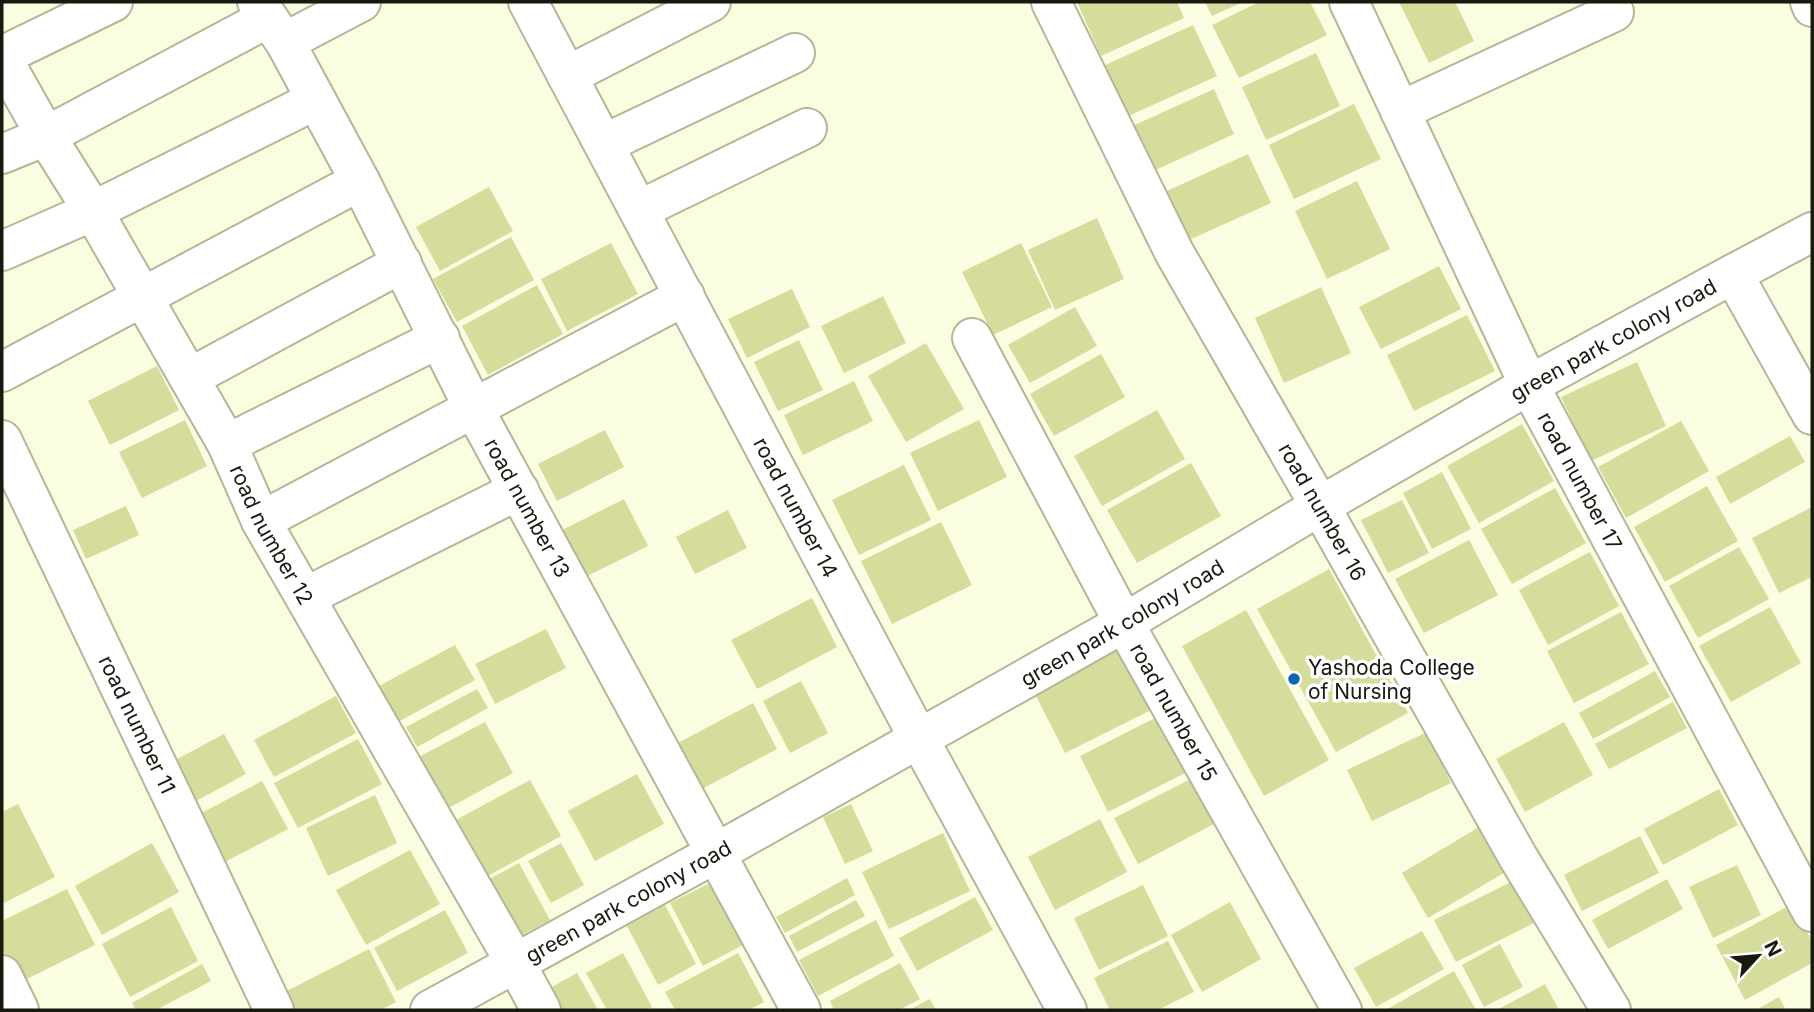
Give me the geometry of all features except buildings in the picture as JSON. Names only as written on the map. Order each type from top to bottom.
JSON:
[{"type":"street","points":[[2,57],[113,2]]},
{"type":"street","points":[[2,154],[46,136],[270,21],[361,2]]},
{"type":"street","points":[[567,76],[711,2]]},
{"type":"street","name":"road number 16","points":[[1051,2],[1174,252],[1518,857],[1611,1010]]},
{"type":"street","name":"road number 17","points":[[1349,2],[1529,385],[1812,912]]},
{"type":"street","points":[[1810,2],[1812,7]]},
{"type":"street","name":"road number 14","points":[[536,4],[567,76],[919,739],[1067,1010]]},
{"type":"street","points":[[1400,111],[1614,12]]},
{"type":"street","name":"road number 13","points":[[270,21],[360,181],[474,408],[801,1010]]},
{"type":"street","points":[[604,144],[795,53]]},
{"type":"street","name":"road number 12","points":[[2,57],[227,444],[261,521],[541,1010]]},
{"type":"street","points":[[2,251],[93,211],[316,100]]},
{"type":"street","points":[[639,210],[807,128]]},
{"type":"street","points":[[2,372],[360,181]]},
{"type":"street","name":"green park colony road","points":[[430,1010],[716,853],[1124,623],[1529,385],[1812,232]]},
{"type":"street","points":[[189,378],[402,263]]},
{"type":"street","points":[[1733,274],[1812,415]]},
{"type":"street","points":[[261,521],[685,296]]},
{"type":"street","points":[[227,444],[440,338]]},
{"type":"street","name":"road number 15","points":[[972,338],[1124,623],[1342,1010]]},
{"type":"street","name":"road number 11","points":[[2,440],[274,1010]]},
{"type":"street","points":[[305,597],[519,490]]},
{"type":"place","name":"Yashoda College of Nursing","points":[[1294,679]]}]
